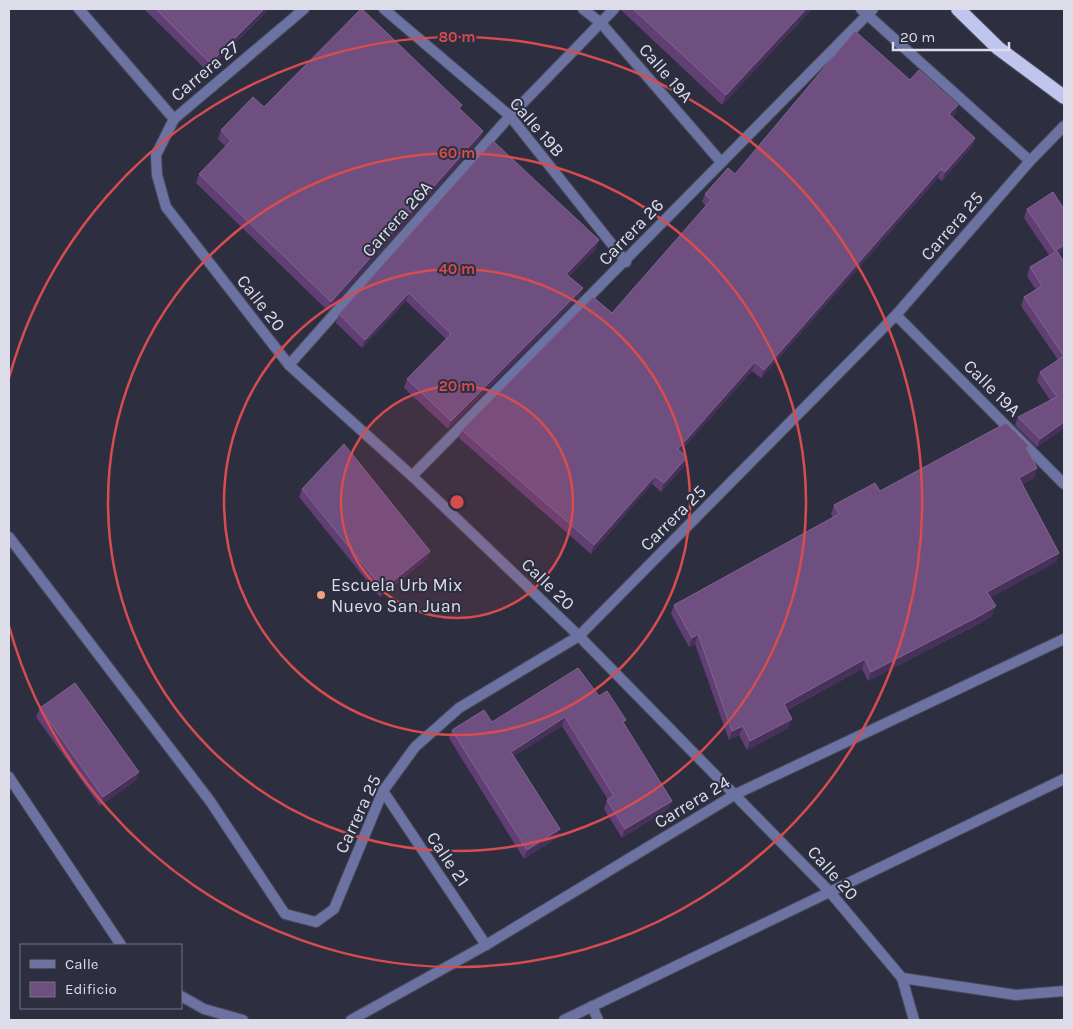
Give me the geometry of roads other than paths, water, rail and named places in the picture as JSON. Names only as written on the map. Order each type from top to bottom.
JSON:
[{"type":"highway","points":[[958,9],[998,48],[1064,97]]},
{"type":"street","points":[[79,9],[174,119]]},
{"type":"street","name":"Carrera 27","points":[[157,175],[156,154],[174,119],[304,9]]},
{"type":"street","name":"Calle 19B","points":[[384,9],[510,116],[626,262]]},
{"type":"street","name":"Calle 19A","points":[[583,9],[601,23],[721,162]]},
{"type":"street","name":"Carrera 26A","points":[[289,365],[510,116],[614,9]]},
{"type":"street","points":[[867,11],[1030,161]]},
{"type":"street","name":"Carrera 26","points":[[412,476],[626,262],[867,11]]},
{"type":"street","name":"Carrera 25","points":[[9,537],[210,801],[285,914],[316,922],[334,909],[383,791],[415,747],[459,708],[579,636],[896,315],[1030,161],[1064,126]]},
{"type":"street","name":"Calle 20","points":[[157,175],[166,207],[289,365],[412,476],[579,636],[736,794],[829,892],[902,978],[914,1020]]},
{"type":"street","name":"Calle 19A","points":[[896,315],[1064,484]]},
{"type":"street","name":"Carrera 24","points":[[351,1020],[486,945],[736,794],[1064,639]]},
{"type":"street","points":[[9,777],[120,944]]},
{"type":"street","points":[[564,1020],[1064,779]]},
{"type":"street","name":"Calle 21","points":[[383,791],[486,945]]},
{"type":"street","points":[[902,978],[1016,995],[1064,991]]},
{"type":"street","points":[[182,997],[204,1009],[243,1020]]},
{"type":"street","points":[[592,1006],[598,1020]]},
{"type":"place","name":"Escuela Urb Mix Nuevo San Juan","points":[[321,595]]}]
